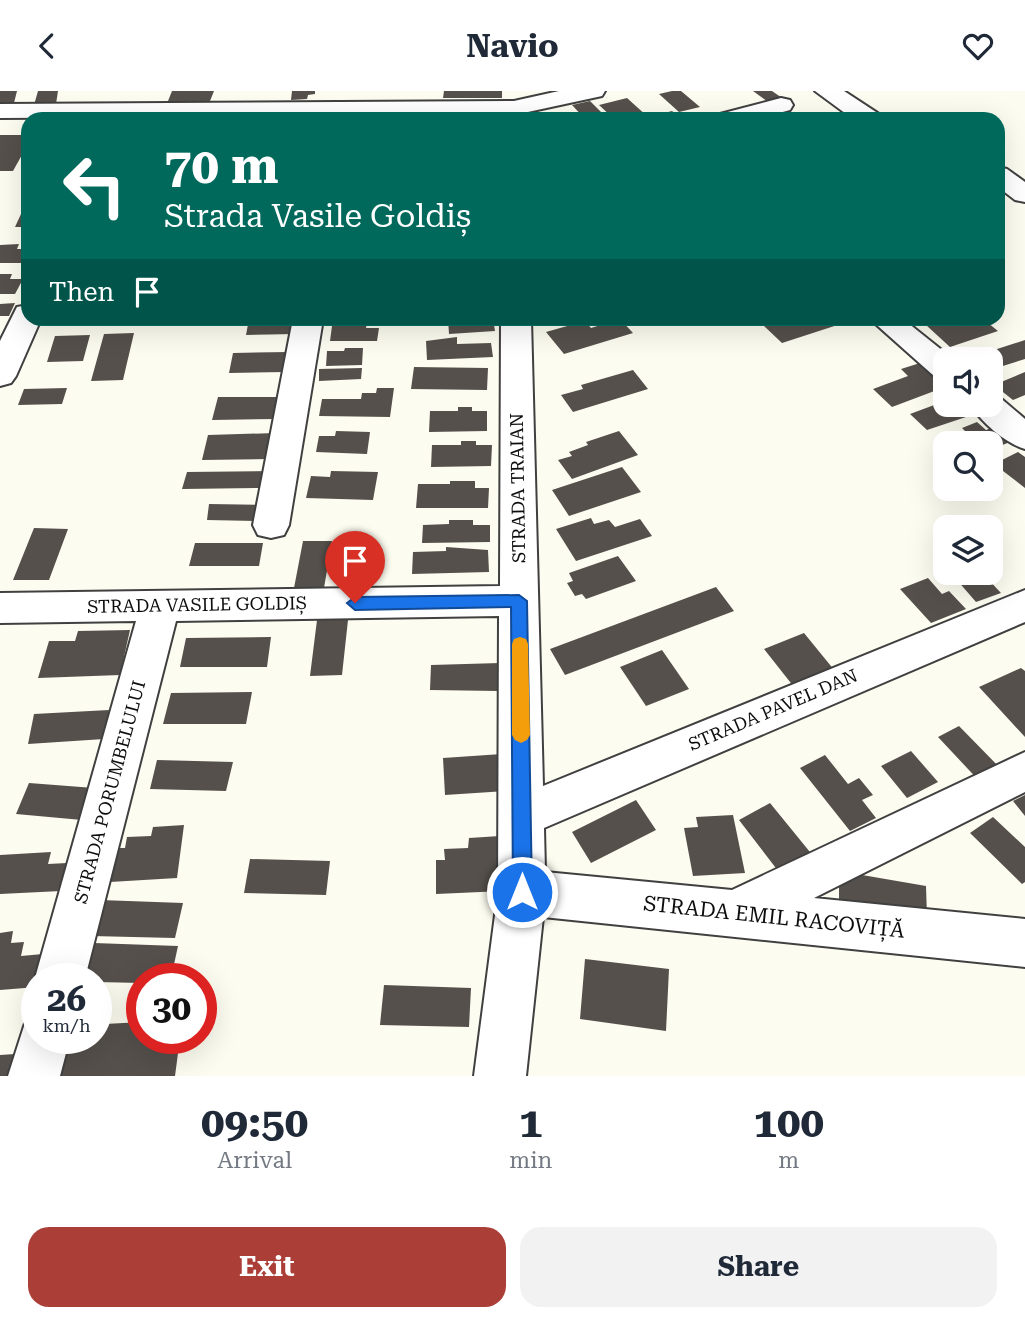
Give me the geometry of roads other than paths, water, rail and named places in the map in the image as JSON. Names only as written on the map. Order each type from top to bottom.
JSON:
[{"type":"street","points":[[387,112],[514,106],[593,91]]},
{"type":"street","points":[[827,91],[859,112]]},
{"type":"street","points":[[757,112],[781,106]]},
{"type":"street","points":[[0,111],[29,112]]},
{"type":"street","points":[[1005,180],[1025,194]]},
{"type":"street","points":[[0,376],[23,326]]},
{"type":"street","points":[[271,525],[307,326]]},
{"type":"street","name":"STRADA TRAIAN","points":[[500,1076],[522,892],[516,326]]},
{"type":"street","points":[[893,326],[933,359]]},
{"type":"street","points":[[1001,417],[1025,437]]},
{"type":"street","name":"STRADA VASILE GOLDIȘ","points":[[0,608],[519,601]]},
{"type":"street","name":"STRADA PAVEL DAN","points":[[522,816],[1025,604]]},
{"type":"street","name":"STRADA PORUMBELULUI","points":[[64,963],[160,606]]},
{"type":"street","points":[[734,913],[1025,771]]},
{"type":"street","name":"STRADA EMIL RACOVIȚĂ","points":[[522,892],[1025,943]]},
{"type":"street","points":[[34,1076],[40,1054]]}]
